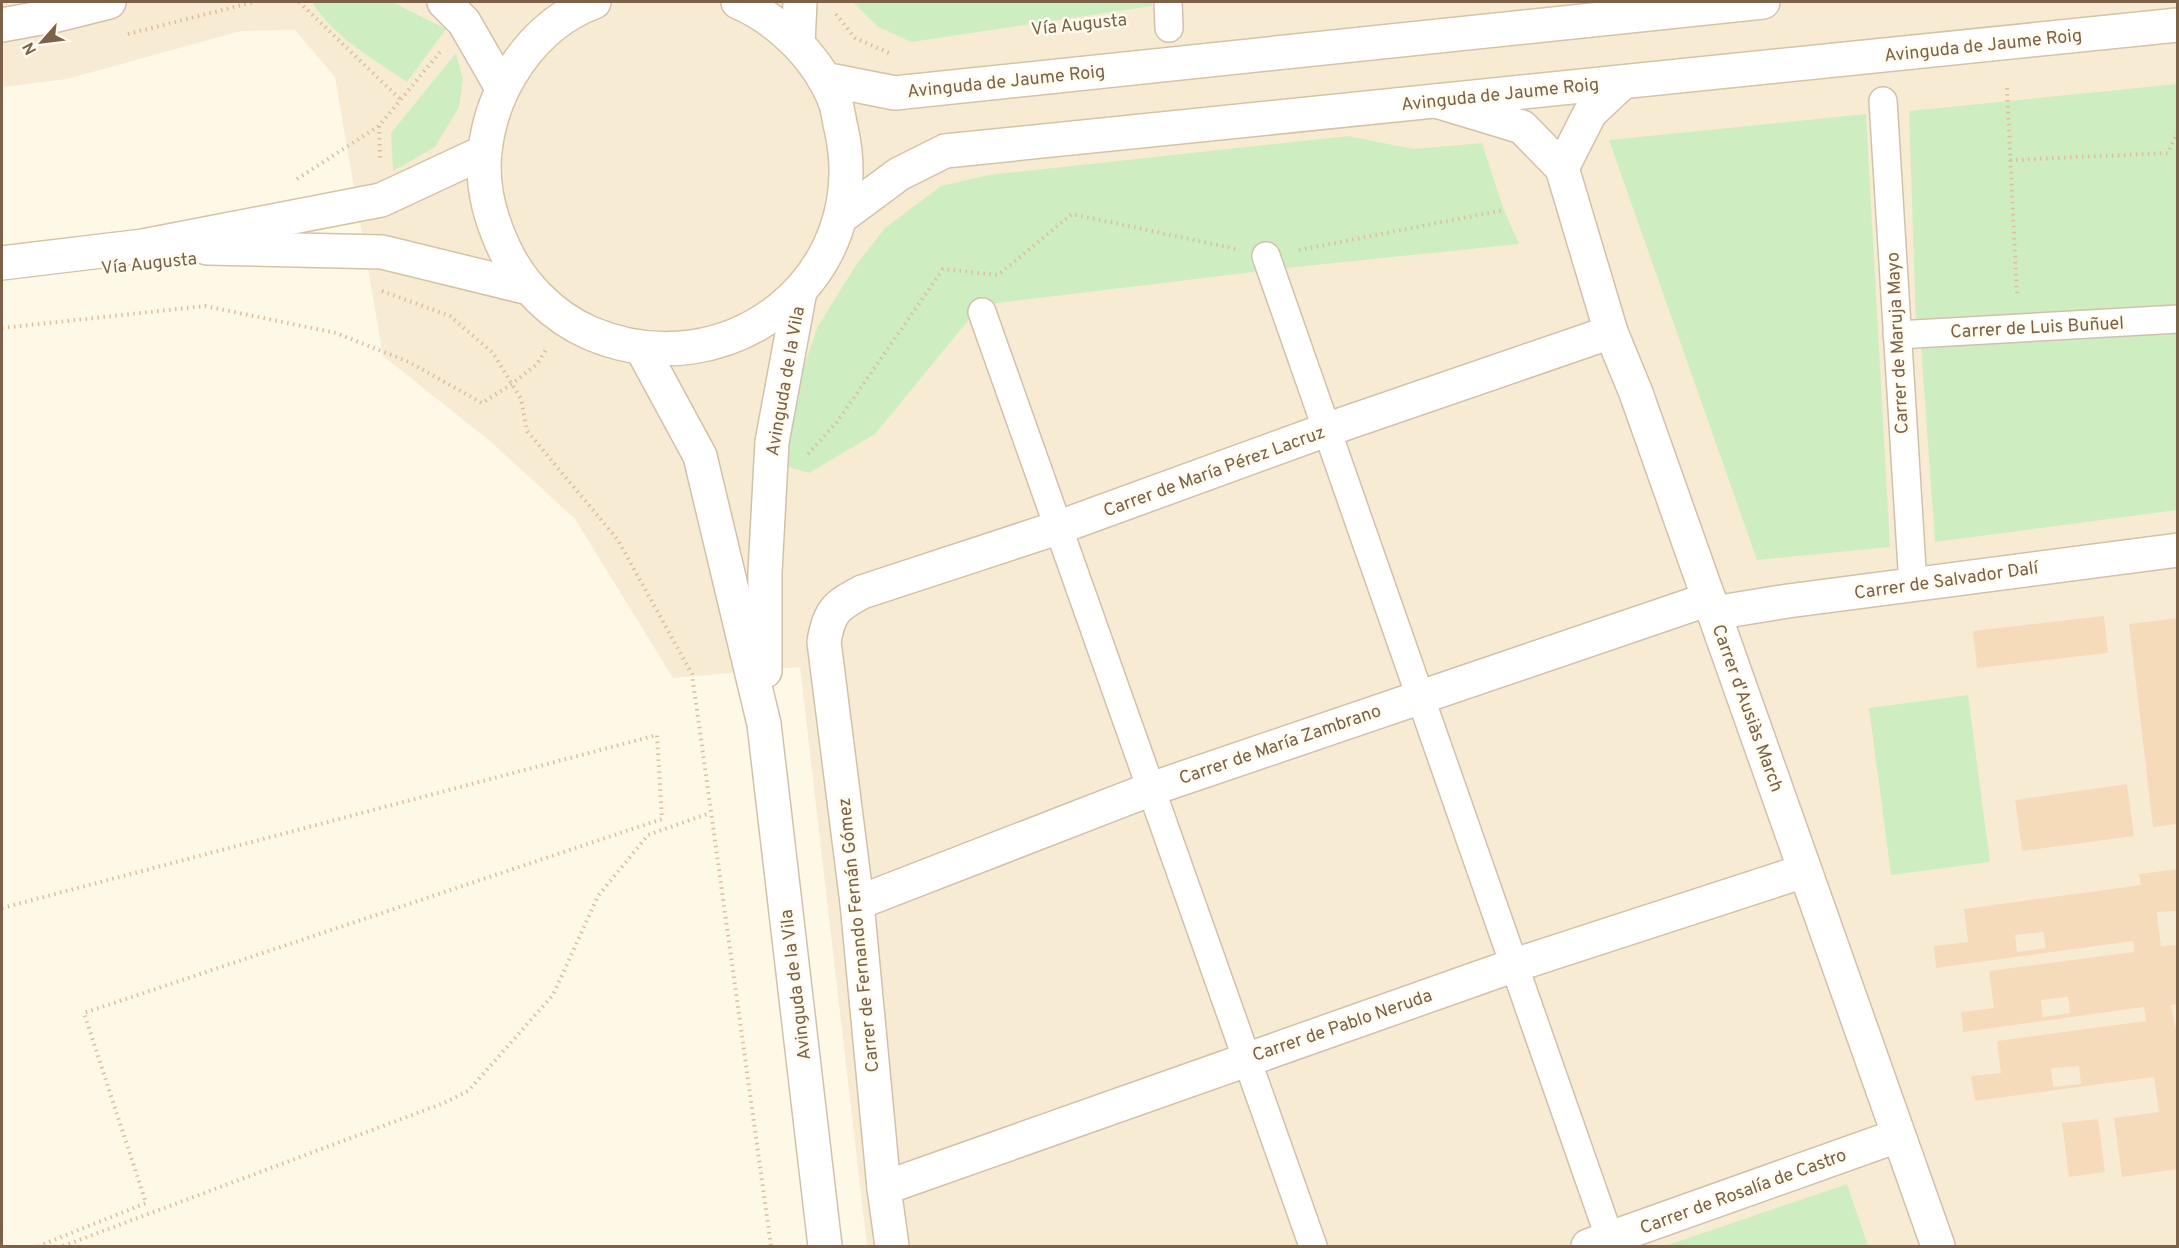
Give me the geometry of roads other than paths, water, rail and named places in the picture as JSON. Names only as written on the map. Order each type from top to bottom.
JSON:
[{"type":"street","points":[[2,25],[104,2]]},
{"type":"street","points":[[798,44],[800,2]]},
{"type":"street","name":"Avinguda de Jaume Roig","points":[[824,79],[895,93],[1763,2]]},
{"type":"street","points":[[579,3],[523,55],[502,88],[491,116],[484,152],[485,184],[493,224],[509,260],[529,288],[564,319],[607,340],[642,349],[676,350],[728,339],[760,324],[800,291],[825,256],[841,217],[848,168],[836,104],[824,79],[798,44],[758,6]]},
{"type":"street","points":[[454,12],[502,88]]},
{"type":"street","name":"Avinguda de Jaume Roig","points":[[841,217],[899,174],[945,151],[2178,25]]},
{"type":"street","points":[[1562,168],[1590,113],[1623,82]]},
{"type":"street","name":"Carrer d'Ausiàs March","points":[[1436,101],[1522,127],[1562,168],[1611,332],[1636,393],[1897,1136],[1938,1246]]},
{"type":"street","name":"Carrer de Maruja Mayo","points":[[1883,101],[1913,585]]},
{"type":"street","points":[[2,263],[143,246],[381,200],[484,152]]},
{"type":"street","points":[[143,246],[382,252],[529,288]]},
{"type":"street","points":[[1266,256],[1515,965],[1599,1243]]},
{"type":"street","name":"Avinguda de la Vila","points":[[764,724],[765,572],[772,442],[800,291]]},
{"type":"street","points":[[982,312],[1313,1246]]},
{"type":"street","name":"Carrer de Luis Buñuel","points":[[1897,335],[2178,319]]},
{"type":"street","name":"Carrer de María Pérez Lacruz","points":[[827,623],[840,604],[862,592],[1058,528],[1326,430],[1611,332]]},
{"type":"street","name":"Avinguda de la Vila","points":[[642,349],[700,456],[764,724],[825,1246]]},
{"type":"street","name":"Carrer de Salvador Dalí","points":[[1712,606],[1913,585],[2178,550]]},
{"type":"street","name":"Carrer de María Zambrano","points":[[856,903],[1151,789],[1420,696],[1712,606]]},
{"type":"street","name":"Carrer de Fernando Fernán Gómez","points":[[827,623],[824,642],[856,903],[884,1188],[892,1246]]},
{"type":"street","name":"Carrer de Pablo Neruda","points":[[884,1188],[1246,1058],[1515,965],[1804,871]]},
{"type":"street","name":"Carrer de Rosalía de Castro","points":[[1599,1243],[1897,1136]]}]
